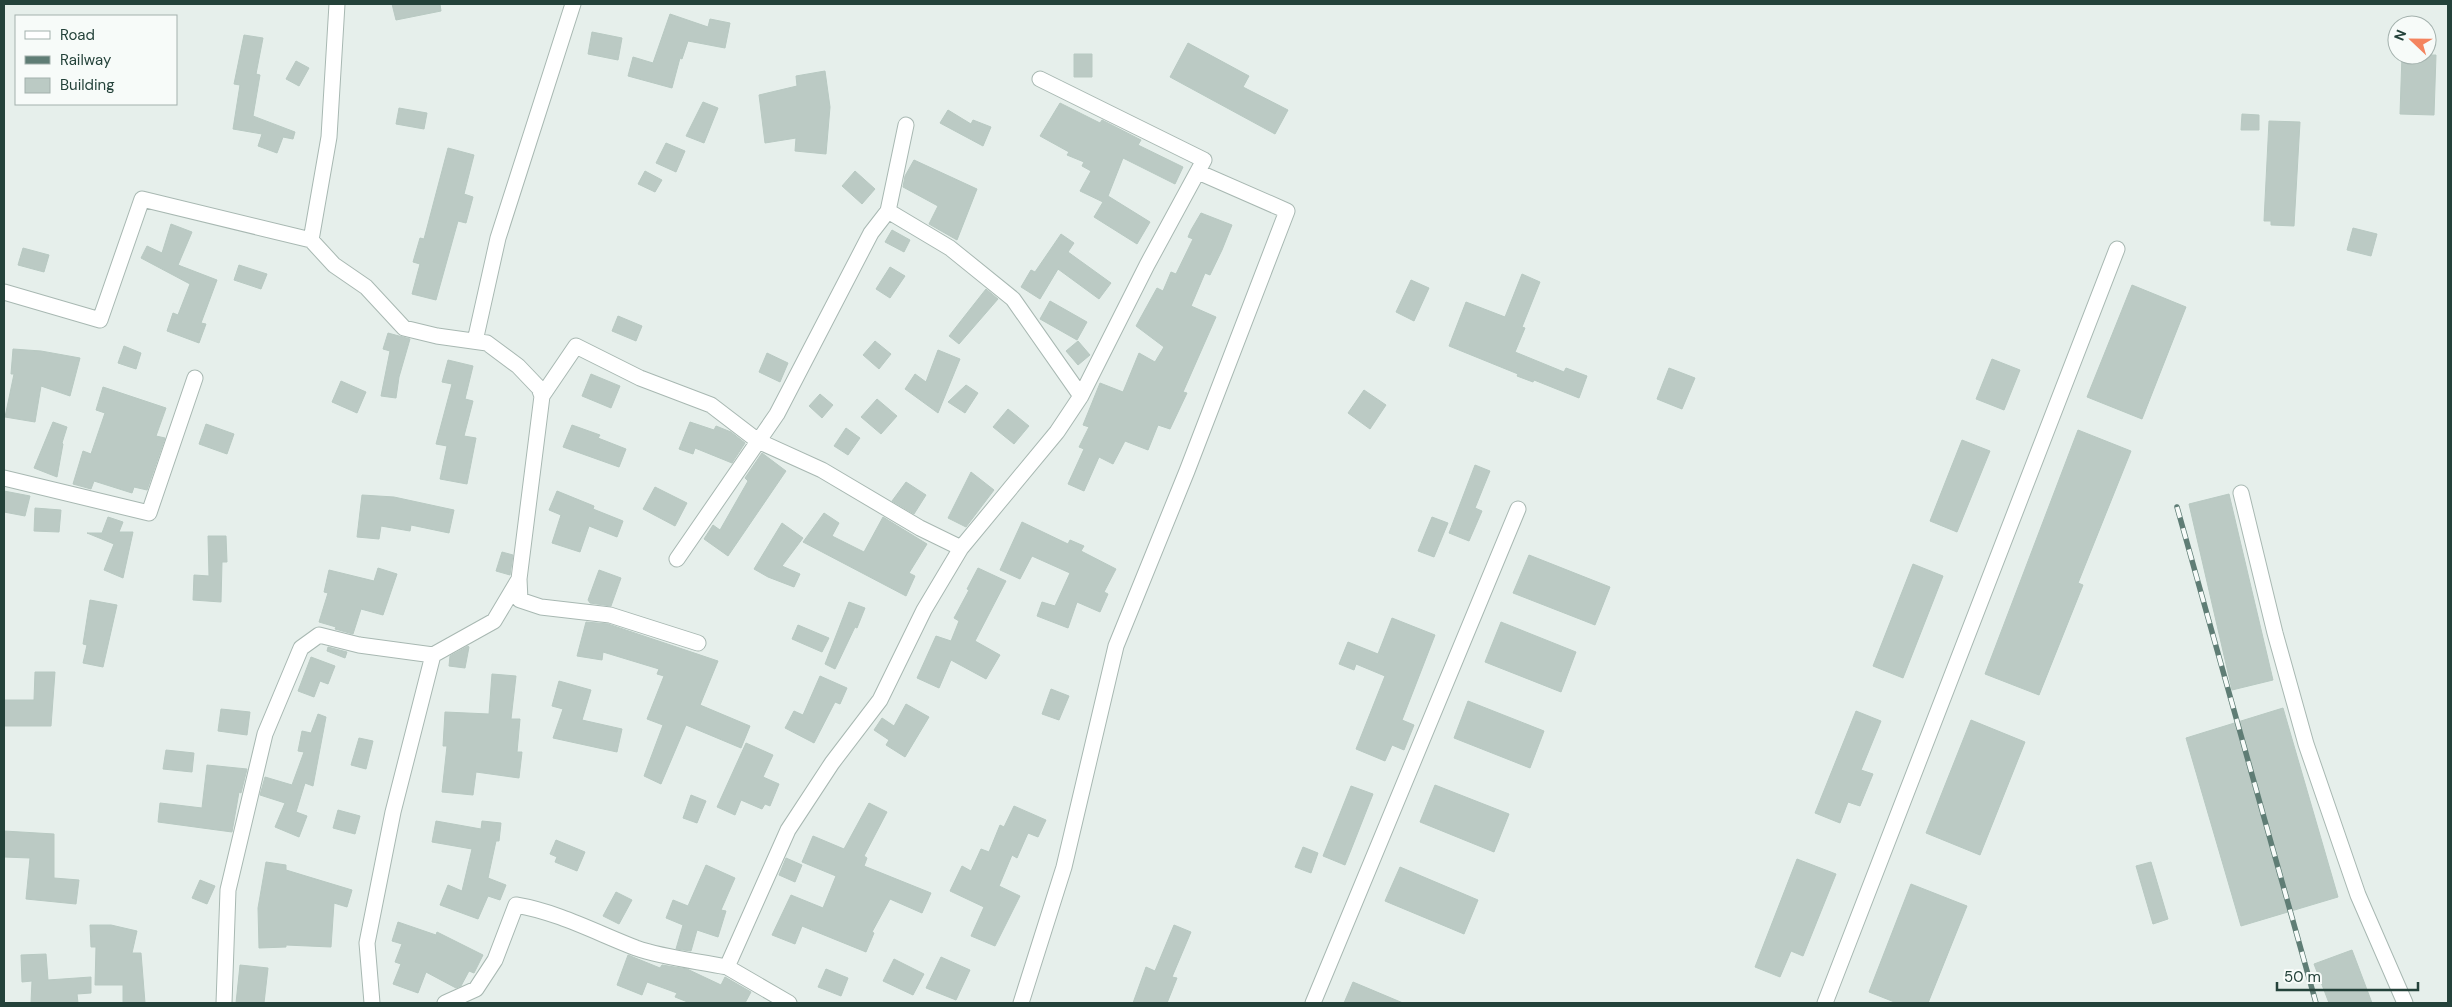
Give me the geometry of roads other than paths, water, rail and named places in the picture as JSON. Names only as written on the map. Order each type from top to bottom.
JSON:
[{"type":"street","points":[[311,240],[329,137],[337,4]]},
{"type":"street","points":[[475,341],[498,238],[573,4]]},
{"type":"street","points":[[727,967],[788,830],[832,763],[880,700],[924,610],[961,548],[1057,432],[1081,396],[1147,265],[1204,160],[1040,79]]},
{"type":"street","points":[[677,559],[777,414],[871,233],[888,211],[906,125]]},
{"type":"street","points":[[1021,1003],[1064,867],[1116,646],[1187,471],[1287,211],[1198,172]]},
{"type":"street","points":[[4,292],[100,320],[142,199],[311,240],[334,264],[366,287],[404,328],[487,343],[518,366],[539,388],[542,396]]},
{"type":"street","points":[[888,211],[950,248],[1013,299],[1081,396]]},
{"type":"street","points":[[1825,1003],[2117,249]]},
{"type":"street","points":[[698,643],[610,614],[541,607],[520,600],[519,579],[542,396],[576,346],[640,378],[711,405],[758,441],[822,470],[920,528],[961,548]]},
{"type":"street","points":[[4,478],[149,514],[195,378]]},
{"type":"street","points":[[2241,493],[2275,633],[2306,744],[2358,895],[2405,1003]]},
{"type":"street","points":[[1313,1003],[1518,509]]},
{"type":"street","points":[[224,1003],[228,890],[265,734],[301,648],[319,635],[359,645],[433,655],[494,621],[519,579]]},
{"type":"street","points":[[372,1003],[367,943],[393,812],[433,655]]},
{"type":"street","points":[[445,1003],[476,989],[495,960],[516,905],[532,908],[578,924],[639,949],[727,967],[789,1003]]},
{"type":"railway","points":[[2177,507],[2316,1003]]}]
